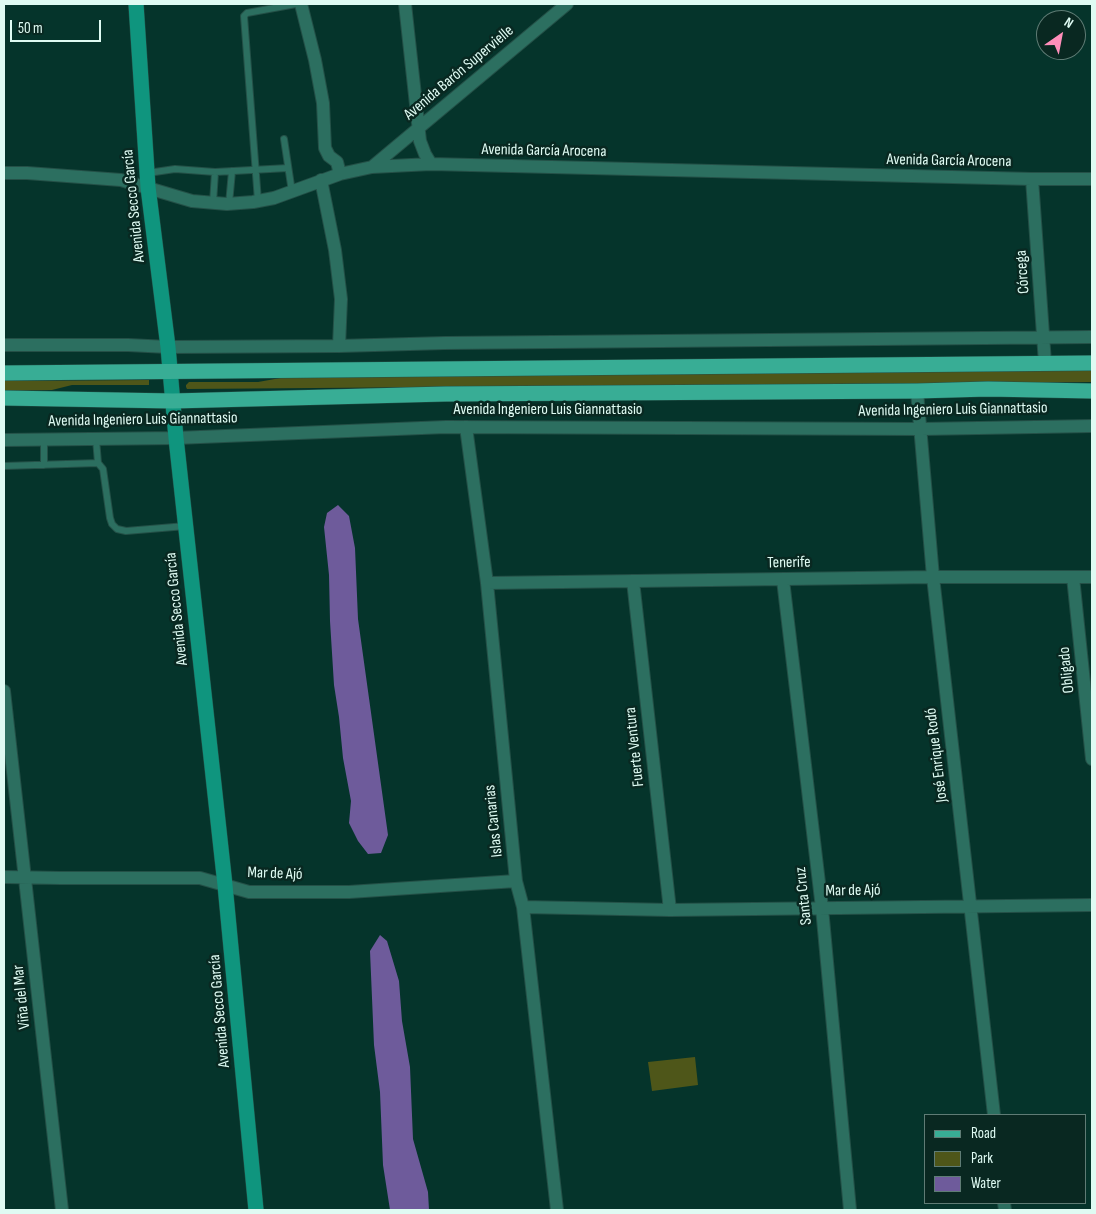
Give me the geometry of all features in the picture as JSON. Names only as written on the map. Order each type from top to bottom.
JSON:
[{"type":"main road","points":[[4,374],[1092,363]]},
{"type":"main road","name":"Avenida Ingeniero Luis Giannattasio","points":[[4,398],[173,400],[446,394],[988,389],[1092,391]]},
{"type":"street","name":"Avenida Secco García","points":[[136,4],[148,180],[168,347],[176,438],[225,885],[256,1210]]},
{"type":"street","points":[[301,4],[324,103],[325,148],[329,156],[337,162],[340,174]]},
{"type":"street","points":[[405,4],[418,129],[420,141],[431,164]]},
{"type":"street","name":"Avenida Barón Supervielle","points":[[372,167],[567,4]]},
{"type":"street","name":"Avenida García Arocena","points":[[4,173],[148,180],[192,201],[212,204],[258,201],[292,192],[340,174],[372,167],[431,164],[1092,179]]},
{"type":"street","name":"Córcega","points":[[1032,179],[1045,363]]},
{"type":"street","points":[[321,180],[335,250],[341,299],[339,346]]},
{"type":"street","points":[[4,345],[128,345],[168,347],[339,346],[455,343],[1092,337]]},
{"type":"street","name":"José Enrique Rodó","points":[[917,391],[933,577],[994,1114]]},
{"type":"street","name":"Avenida Ingeniero Luis Giannattasio","points":[[4,440],[176,438],[466,427],[920,429],[1092,426]]},
{"type":"street","name":"Islas Canarias","points":[[466,427],[486,583],[516,881],[523,907],[557,1210]]},
{"type":"street","name":"Tenerife","points":[[486,583],[933,577],[1092,577]]},
{"type":"street","name":"Obligado","points":[[1074,577],[1092,759]]},
{"type":"street","name":"Santa Cruz","points":[[783,580],[822,908],[850,1210]]},
{"type":"street","name":"Fuerte Ventura","points":[[632,581],[670,910]]},
{"type":"street","name":"Viña del Mar","points":[[4,691],[62,1210]]},
{"type":"street","name":"Mar de Ajó","points":[[4,876],[200,878],[249,892],[349,892],[516,881]]},
{"type":"street","name":"Mar de Ajó","points":[[523,907],[670,910],[1092,905]]},
{"type":"lane","points":[[258,201],[244,16],[246,13],[296,4]]},
{"type":"lane","points":[[284,140],[292,192]]},
{"type":"lane","points":[[148,180],[175,169],[215,172],[288,168]]},
{"type":"lane","points":[[229,204],[232,171]]},
{"type":"lane","points":[[212,204],[215,172]]},
{"type":"lane","points":[[96,439],[98,463],[103,469],[110,518],[112,524],[117,529],[126,531],[186,526]]},
{"type":"lane","points":[[44,440],[44,465]]},
{"type":"lane","points":[[4,466],[98,463]]},
{"type":"green space","points":[[1092,370],[1092,382],[187,389],[186,387],[189,382],[258,382],[286,377]]},
{"type":"green space","points":[[149,380],[149,385],[72,385],[52,390],[4,391],[4,381]]},
{"type":"green space","points":[[695,1057],[698,1085],[652,1091],[648,1062]]},
{"type":"water","points":[[338,505],[349,516],[355,548],[358,619],[388,835],[381,853],[368,854],[358,841],[349,823],[351,801],[343,758],[334,685],[329,575],[324,527],[327,513]]},
{"type":"water","points":[[380,935],[387,941],[399,981],[402,1021],[410,1067],[413,1139],[428,1192],[429,1210],[390,1210],[383,1165],[380,1092],[374,1045],[370,951]]}]
